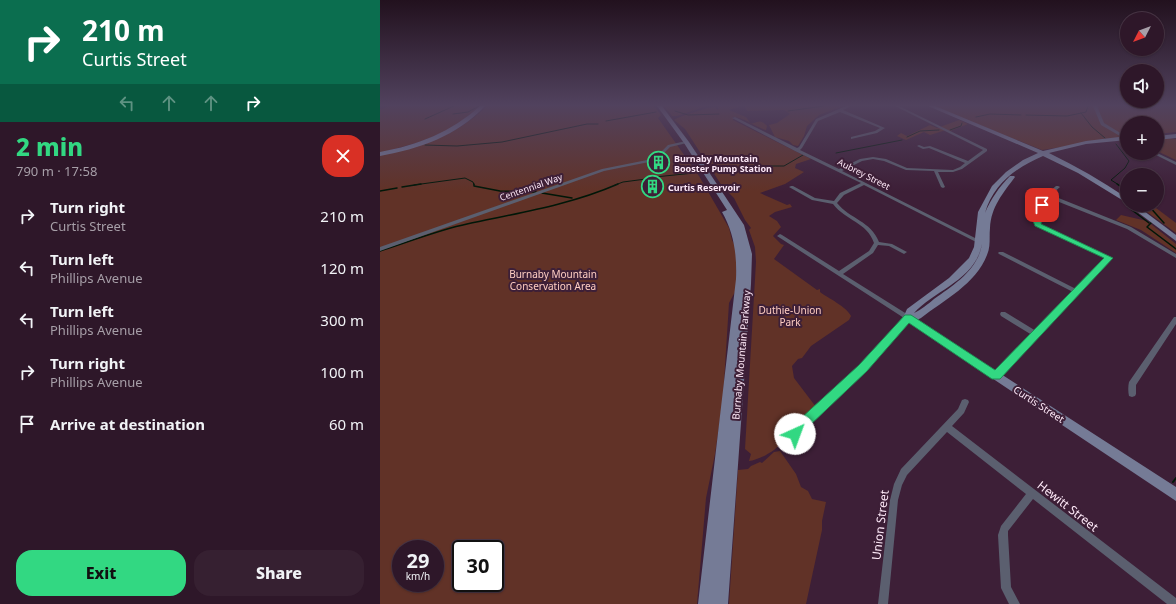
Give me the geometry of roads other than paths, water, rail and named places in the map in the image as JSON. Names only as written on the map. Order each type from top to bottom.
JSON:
[{"type":"street","points":[[380,154],[411,147],[445,134]]},
{"type":"street","name":"Burnaby Mountain Parkway","points":[[675,134],[683,142],[737,220],[743,232],[748,254],[747,284],[720,604]]},
{"type":"street","name":"Aubrey Street","points":[[765,134],[986,245]]},
{"type":"street","points":[[796,150],[800,148],[808,134]]},
{"type":"street","points":[[852,138],[869,134]]},
{"type":"street","points":[[838,171],[861,160],[873,158],[885,160],[906,169],[936,171],[957,170],[985,151],[985,148],[954,134]]},
{"type":"street","points":[[998,134],[1078,170],[1108,187],[1120,196]]},
{"type":"street","points":[[1164,136],[1176,135]]},
{"type":"street","points":[[795,434],[803,424],[863,368],[908,318],[910,311],[960,273],[970,263],[976,252],[979,220],[990,192],[1012,170],[1074,145],[1120,140]]},
{"type":"street","name":"Burnaby Mountain Parkway","points":[[683,142],[732,222],[738,240],[741,263],[706,604]]},
{"type":"street","name":"Centennial Way","points":[[380,249],[603,170],[648,161],[658,157],[667,147],[683,142]]},
{"type":"street","points":[[929,147],[968,163]]},
{"type":"street","points":[[908,318],[918,316],[970,275],[983,257],[990,212],[997,195],[1008,181],[1020,171],[1046,155]]},
{"type":"street","points":[[1164,158],[1176,164]]},
{"type":"street","points":[[936,171],[943,187]]},
{"type":"street","points":[[835,203],[842,194],[863,184]]},
{"type":"street","points":[[791,187],[814,199],[835,203],[841,212],[871,230],[877,243]]},
{"type":"street","points":[[996,376],[1109,258],[1040,229],[1037,221],[1042,205],[1058,187]]},
{"type":"street","points":[[1049,196],[1134,231],[1176,256]]},
{"type":"street","points":[[1141,212],[1176,239]]},
{"type":"street","name":"Curtis Street","points":[[780,236],[840,273],[1176,495]]},
{"type":"street","points":[[877,243],[890,245],[904,252]]},
{"type":"street","points":[[840,273],[871,252],[877,243]]},
{"type":"street","points":[[1001,253],[1077,292]]},
{"type":"street","points":[[1002,314],[1036,334]]},
{"type":"street","points":[[1132,394],[1132,384],[1176,319]]},
{"type":"street","name":"Union Street","points":[[883,604],[894,500],[898,484],[904,472],[961,411],[965,402]]},
{"type":"street","name":"Hewitt Street","points":[[946,427],[1175,604]]},
{"type":"street","points":[[1015,604],[1006,588],[1003,535],[1004,529],[1032,493]]},
{"type":"waterway","points":[[425,145],[457,146],[502,142],[539,134]]},
{"type":"waterway","points":[[907,137],[913,134]]},
{"type":"waterway","points":[[1100,134],[1105,138]]},
{"type":"waterway","points":[[836,153],[902,140]]},
{"type":"waterway","points":[[1116,144],[1129,161],[1125,168],[1111,180],[1119,185]]},
{"type":"waterway","points":[[713,172],[752,166],[784,166],[803,155]]},
{"type":"waterway","points":[[655,177],[694,173]]},
{"type":"waterway","points":[[419,184],[465,178],[473,182],[474,185]]},
{"type":"waterway","points":[[615,185],[623,182],[646,179]]},
{"type":"waterway","points":[[402,187],[419,184]]},
{"type":"waterway","points":[[414,185],[419,184]]},
{"type":"waterway","points":[[380,251],[456,227],[581,198],[618,184]]},
{"type":"waterway","points":[[474,185],[500,191],[536,192]]},
{"type":"waterway","points":[[380,191],[397,188]]},
{"type":"waterway","points":[[542,193],[572,198]]},
{"type":"waterway","points":[[1135,212],[1149,223]]},
{"type":"waterway","points":[[1154,212],[1164,223]]},
{"type":"waterway","points":[[1151,223],[1147,227],[1176,249]]},
{"type":"waterway","points":[[1173,482],[1176,478]]},
{"type":"place","name":"Burnaby Mountain Booster Pump Station","points":[[658,163]]},
{"type":"place","name":"Curtis Reservoir","points":[[653,187]]},
{"type":"park label","name":"Burnaby Mountain Conservation Area","points":[[553,280]]},
{"type":"park label","name":"Duthie-Union Park","points":[[790,316]]}]
